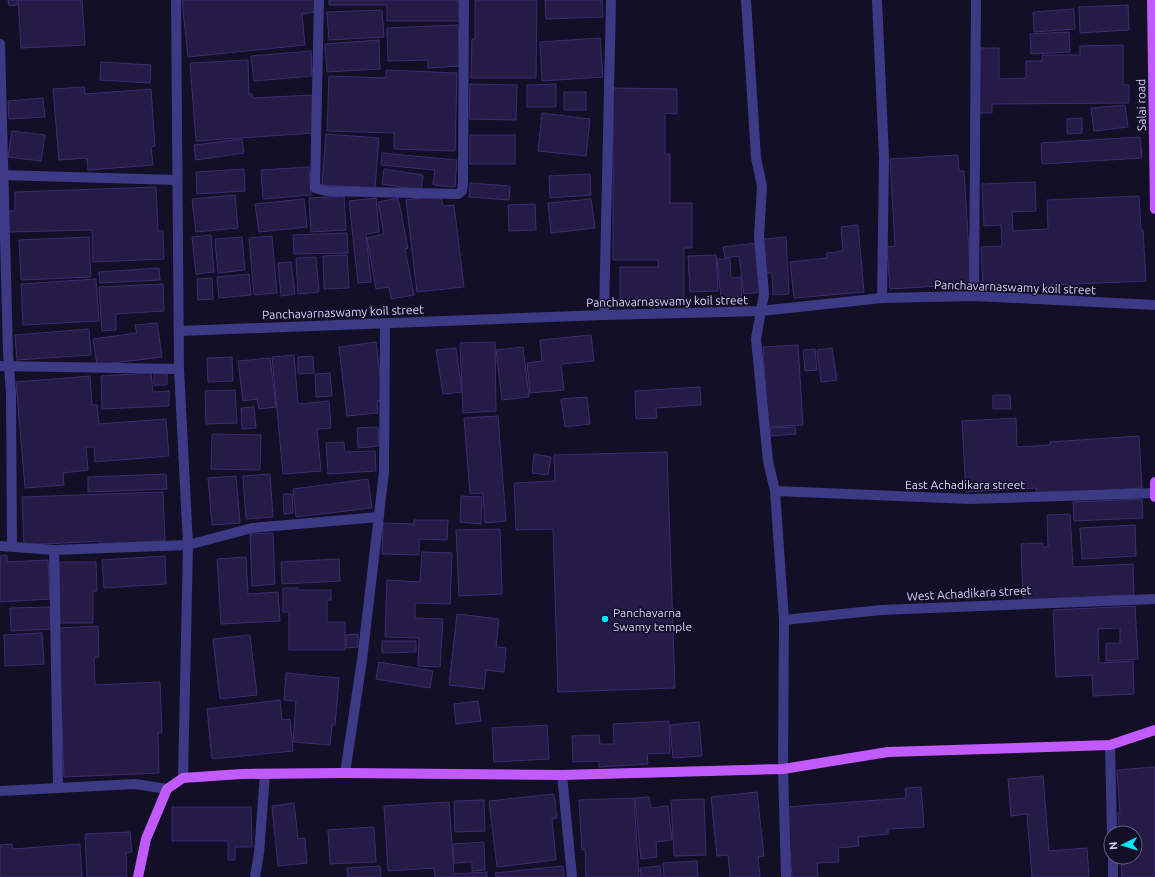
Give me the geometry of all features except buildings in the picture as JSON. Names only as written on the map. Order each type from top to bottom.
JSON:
[{"type":"main road","name":"Salai road","points":[[1152,0],[1155,209]]},
{"type":"main road","points":[[1155,482],[1155,497]]},
{"type":"main road","points":[[138,877],[146,839],[167,789],[183,778],[265,774],[345,773],[562,775],[783,769],[888,752],[1110,745],[1155,730]]},
{"type":"street","points":[[176,0],[179,369],[188,545],[183,778]]},
{"type":"street","points":[[319,0],[315,188],[326,190],[458,194],[462,191],[463,183],[464,0]]},
{"type":"street","points":[[604,315],[611,0]]},
{"type":"street","points":[[746,0],[756,158],[762,186],[759,237],[764,294],[756,338],[768,461],[775,490],[784,620],[783,769],[786,877]]},
{"type":"street","points":[[877,0],[884,158],[882,298]]},
{"type":"street","points":[[974,296],[976,0]]},
{"type":"street","points":[[0,44],[4,366],[11,394],[12,545]]},
{"type":"street","points":[[2,175],[177,180]]},
{"type":"street","name":"Panchavarnaswamy koil street","points":[[179,332],[604,315],[761,311],[882,298],[974,296],[1155,305]]},
{"type":"street","points":[[345,773],[362,660],[384,472],[385,323]]},
{"type":"street","points":[[4,366],[179,369]]},
{"type":"street","name":"East Achadikara street","points":[[775,490],[970,499],[1155,493]]},
{"type":"street","points":[[0,546],[12,545],[54,550],[188,545],[252,528],[379,517]]},
{"type":"street","points":[[54,550],[58,787]]},
{"type":"street","name":"West Achadikara street","points":[[784,620],[881,610],[1155,599]]},
{"type":"street","points":[[1110,745],[1112,825]]},
{"type":"street","points":[[255,877],[259,853],[265,774]]},
{"type":"street","points":[[562,775],[572,877]]},
{"type":"street","points":[[0,792],[58,787],[135,784],[167,789]]},
{"type":"street","points":[[1113,865],[1113,877]]},
{"type":"place","name":"Panchavarna Swamy temple","points":[[605,619]]}]
